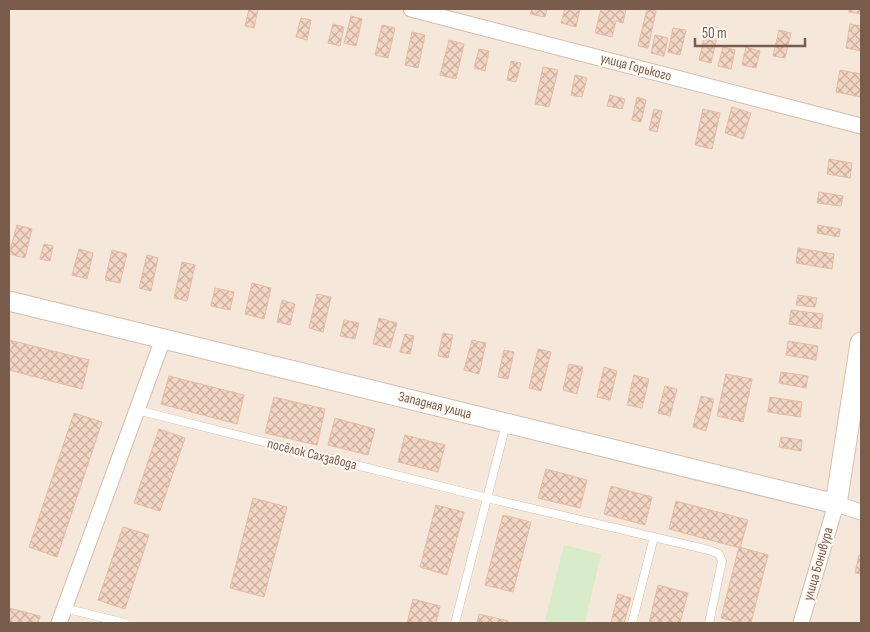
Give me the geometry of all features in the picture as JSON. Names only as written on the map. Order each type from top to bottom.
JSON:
[{"type":"main road","points":[[836,504],[861,343]]},
{"type":"street","name":"улица Горького","points":[[410,9],[861,126]]},
{"type":"street","name":"Западная улица","points":[[9,301],[836,504],[861,512]]},
{"type":"street","points":[[59,623],[163,338]]},
{"type":"street","name":"улица Бонивура","points":[[801,623],[836,504]]},
{"type":"lane","name":"посёлок Сахзавода","points":[[137,410],[719,554],[722,561],[709,623]]},
{"type":"lane","points":[[455,623],[507,423]]},
{"type":"lane","points":[[632,623],[654,537]]},
{"type":"lane","points":[[64,608],[125,623]]},
{"type":"shaded area","points":[[9,9],[861,9],[861,623],[9,623]]},
{"type":"green space","points":[[564,545],[601,554],[585,623],[545,621]]},
{"type":"building","points":[[249,9],[258,9],[254,28],[245,26]]},
{"type":"building","points":[[532,9],[547,9],[545,17],[530,14]]},
{"type":"building","points":[[565,9],[580,9],[576,27],[561,23]]},
{"type":"building","points":[[601,9],[626,9],[623,23],[616,21],[612,37],[595,33]]},
{"type":"building","points":[[647,9],[656,11],[648,48],[638,46]]},
{"type":"building","points":[[849,9],[861,9],[861,14],[849,12]]},
{"type":"building","points":[[351,16],[362,19],[356,46],[344,43]]},
{"type":"building","points":[[301,18],[311,20],[307,40],[296,37]]},
{"type":"building","points":[[333,24],[344,27],[340,46],[328,43]]},
{"type":"building","points":[[850,24],[861,26],[861,51],[846,48]]},
{"type":"building","points":[[382,25],[395,28],[388,58],[375,55]]},
{"type":"building","points":[[707,25],[719,28],[711,63],[699,60]]},
{"type":"building","points":[[673,28],[686,30],[680,55],[668,52]]},
{"type":"building","points":[[779,30],[791,33],[785,58],[773,56]]},
{"type":"building","points":[[412,32],[425,35],[418,68],[405,65]]},
{"type":"building","points":[[655,35],[668,38],[664,56],[651,53]]},
{"type":"building","points":[[449,40],[464,44],[456,79],[440,75]]},
{"type":"building","points":[[723,47],[735,50],[731,69],[718,66]]},
{"type":"building","points":[[746,47],[760,51],[756,68],[742,65]]},
{"type":"building","points":[[479,49],[489,51],[485,71],[474,68]]},
{"type":"building","points":[[511,61],[521,63],[516,82],[507,80]]},
{"type":"building","points":[[543,67],[558,70],[549,107],[535,104]]},
{"type":"building","points":[[840,70],[861,74],[861,97],[836,92]]},
{"type":"building","points":[[575,75],[587,78],[582,97],[571,95]]},
{"type":"building","points":[[610,95],[625,99],[622,109],[607,106]]},
{"type":"building","points":[[637,97],[646,100],[641,122],[632,120]]},
{"type":"building","points":[[732,107],[751,113],[743,139],[725,133]]},
{"type":"building","points":[[654,109],[662,111],[657,132],[649,130]]},
{"type":"building","points":[[703,109],[720,113],[712,149],[695,145]]},
{"type":"building","points":[[829,159],[852,163],[850,178],[827,174]]},
{"type":"building","points":[[819,192],[843,196],[841,206],[817,203]]},
{"type":"building","points":[[17,225],[32,229],[25,258],[9,254]]},
{"type":"building","points":[[818,225],[840,229],[839,237],[817,233]]},
{"type":"building","points":[[44,244],[53,246],[50,261],[40,259]]},
{"type":"building","points":[[798,248],[834,254],[832,269],[796,263]]},
{"type":"building","points":[[79,249],[93,253],[87,279],[72,275]]},
{"type":"building","points":[[112,250],[127,254],[120,283],[105,280]]},
{"type":"building","points":[[147,255],[158,258],[151,291],[139,288]]},
{"type":"building","points":[[182,262],[195,265],[187,301],[174,298]]},
{"type":"building","points":[[252,283],[271,288],[264,319],[245,314]]},
{"type":"building","points":[[215,288],[234,292],[230,310],[211,306]]},
{"type":"building","points":[[317,294],[331,297],[323,332],[309,328]]},
{"type":"building","points":[[798,295],[817,298],[815,307],[796,305]]},
{"type":"building","points":[[282,300],[295,304],[290,325],[277,322]]},
{"type":"building","points":[[791,310],[823,314],[821,329],[789,324]]},
{"type":"building","points":[[379,318],[397,323],[390,348],[373,344]]},
{"type":"building","points":[[344,320],[359,323],[355,339],[340,336]]},
{"type":"building","points":[[443,333],[453,335],[448,358],[438,356]]},
{"type":"building","points":[[405,334],[414,336],[410,354],[400,352]]},
{"type":"building","points":[[9,340],[89,360],[82,389],[9,370]]},
{"type":"building","points":[[472,340],[486,343],[479,374],[464,370]]},
{"type":"building","points":[[788,341],[818,346],[816,360],[786,355]]},
{"type":"building","points":[[538,349],[551,352],[541,391],[529,388]]},
{"type":"building","points":[[504,350],[514,352],[508,379],[498,377]]},
{"type":"building","points":[[569,364],[583,367],[577,394],[563,390]]},
{"type":"building","points":[[604,367],[617,371],[610,400],[597,397]]},
{"type":"building","points":[[781,372],[808,376],[806,388],[779,383]]},
{"type":"building","points":[[726,374],[752,379],[743,422],[717,416]]},
{"type":"building","points":[[634,375],[649,379],[642,408],[627,405]]},
{"type":"building","points":[[169,376],[244,395],[237,424],[161,404]]},
{"type":"building","points":[[665,386],[677,389],[670,416],[658,413]]},
{"type":"building","points":[[701,396],[714,399],[706,431],[693,427]]},
{"type":"building","points":[[274,397],[325,409],[317,445],[265,433]]},
{"type":"building","points":[[770,397],[802,402],[800,417],[768,412]]},
{"type":"building","points":[[74,413],[102,422],[57,557],[29,547]]},
{"type":"building","points":[[335,418],[375,429],[368,455],[328,445]]},
{"type":"building","points":[[159,429],[185,438],[160,511],[134,503]]},
{"type":"building","points":[[405,435],[445,445],[438,472],[398,462]]},
{"type":"building","points":[[781,437],[802,440],[801,451],[779,447]]},
{"type":"building","points":[[546,469],[587,480],[580,508],[538,498]]},
{"type":"building","points":[[611,486],[652,497],[645,525],[604,514]]},
{"type":"building","points":[[253,498],[287,507],[264,597],[230,588]]},
{"type":"building","points":[[676,501],[748,520],[740,548],[669,529]]},
{"type":"building","points":[[436,505],[464,512],[447,575],[420,567]]},
{"type":"building","points":[[503,515],[531,522],[513,592],[485,585]]},
{"type":"building","points":[[123,527],[149,535],[125,609],[98,600]]},
{"type":"building","points":[[739,547],[768,555],[751,623],[741,623],[721,618]]},
{"type":"building","points":[[859,555],[861,556],[861,574],[855,573]]},
{"type":"building","points":[[658,585],[688,593],[680,623],[649,623]]},
{"type":"building","points":[[618,594],[631,598],[624,623],[611,623]]},
{"type":"building","points":[[413,599],[440,606],[436,623],[407,623]]},
{"type":"building","points":[[9,608],[40,616],[38,623],[9,623]]},
{"type":"building","points":[[479,614],[508,621],[508,623],[477,623]]}]
